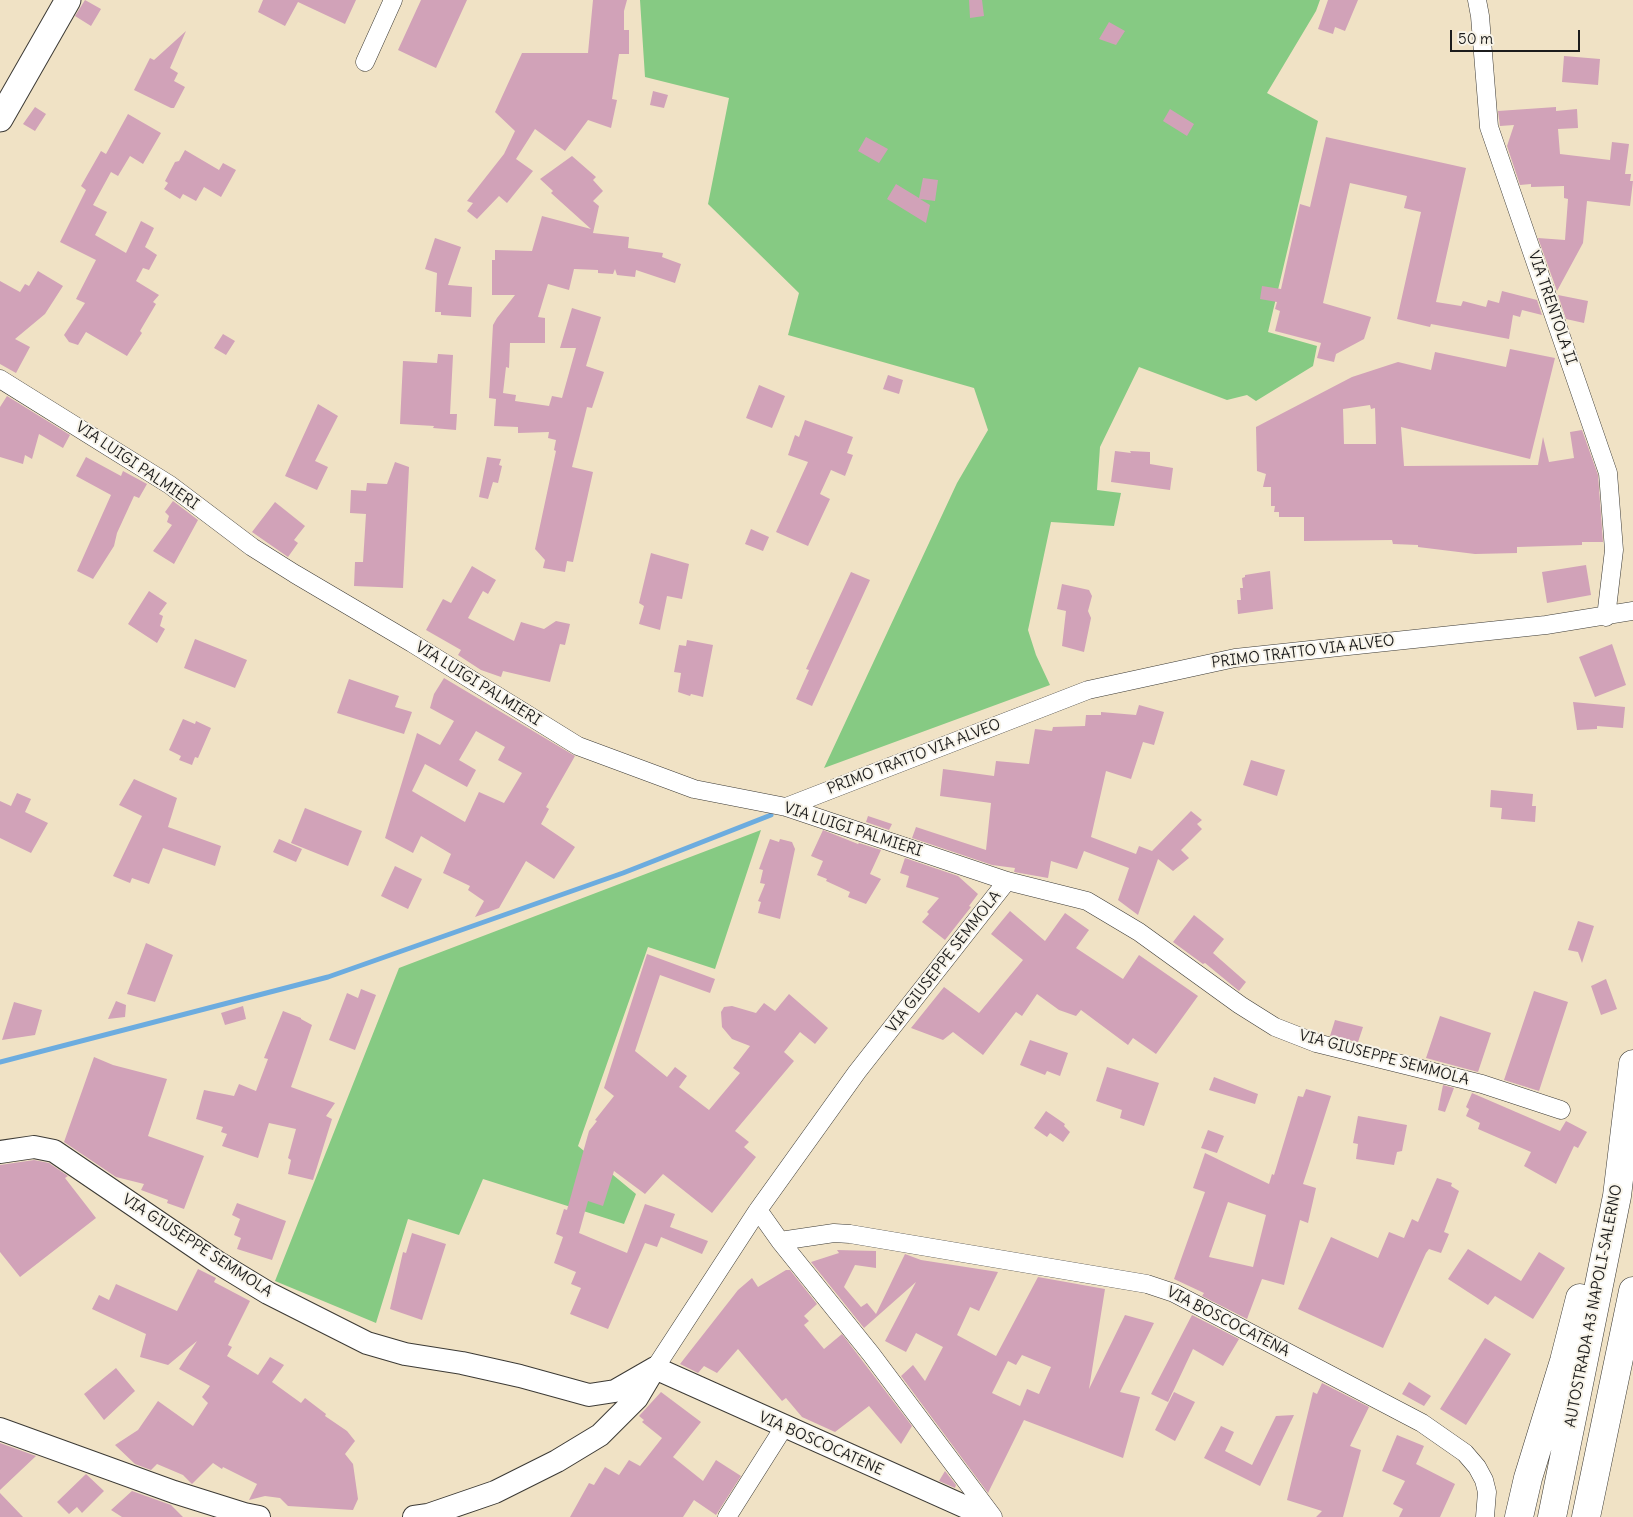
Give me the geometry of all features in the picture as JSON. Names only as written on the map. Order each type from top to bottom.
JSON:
[{"type":"highway","name":"AUTOSTRADA A3 NAPOLI-SALERNO","points":[[1552,1517],[1617,1196],[1633,1064]]},
{"type":"highway","points":[[1518,1517],[1564,1361],[1594,1245],[1617,1196]]},
{"type":"highway","points":[[1586,1517],[1633,1291]]},
{"type":"main road","points":[[0,119],[68,0]]},
{"type":"street","points":[[365,62],[394,0]]},
{"type":"street","name":"VIA TRENTOLA II","points":[[1477,0],[1489,127],[1608,473],[1614,550],[1606,617]]},
{"type":"street","name":"VIA LUIGI PALMIERI","points":[[0,378],[154,475],[252,546],[295,574],[412,643],[578,746],[694,789],[786,807],[1008,881]]},
{"type":"street","name":"PRIMO TRATTO VIA ALVEO","points":[[786,807],[1088,690],[1235,658],[1606,617],[1633,611]]},
{"type":"street","name":"VIA GIUSEPPE SEMMOLA","points":[[414,1517],[428,1515],[494,1492],[557,1461],[600,1435],[637,1398],[758,1210],[857,1072],[1008,881],[1087,901],[1139,932],[1240,1005],[1275,1027],[1316,1043],[1506,1090],[1561,1110]]},
{"type":"street","name":"VIA GIUSEPPE SEMMOLA","points":[[0,1152],[34,1147],[54,1151],[217,1262],[268,1293],[367,1343],[405,1354],[462,1363],[520,1376],[589,1395],[615,1392],[655,1368]]},
{"type":"street","points":[[758,1210],[780,1241],[871,1354],[993,1517]]},
{"type":"street","name":"VIA BOSCOCATENA","points":[[780,1241],[834,1233],[850,1234],[1147,1284],[1174,1292],[1422,1423],[1464,1454],[1477,1467],[1484,1480],[1487,1492],[1485,1517]]},
{"type":"street","name":"VIA BOSCOCATENE","points":[[655,1368],[988,1517]]},
{"type":"street","points":[[727,1517],[784,1427]]},
{"type":"street","points":[[0,1429],[174,1492],[259,1517]]},
{"type":"green space","points":[[640,0],[1320,0],[1316,11],[1267,93],[1318,121],[1268,332],[1317,346],[1313,366],[1256,401],[1247,395],[1227,400],[1139,367],[1100,447],[1097,490],[1121,493],[1114,526],[1051,522],[1028,630],[1036,655],[1050,685],[824,768],[957,483],[988,430],[974,388],[788,335],[799,293],[708,204],[729,98],[645,77]]},
{"type":"green space","points":[[761,830],[715,969],[648,947],[578,1146],[636,1194],[624,1224],[483,1179],[459,1235],[408,1219],[376,1323],[275,1281],[399,968]]},
{"type":"building","points":[[85,0],[101,9],[91,26],[75,16]]},
{"type":"building","points":[[263,0],[356,0],[345,24],[298,2],[285,26],[258,12]]},
{"type":"building","points":[[421,0],[467,0],[436,68],[398,50]]},
{"type":"building","points":[[593,0],[627,0],[624,11],[624,30],[629,30],[629,54],[619,54],[612,99],[617,100],[611,128],[588,120],[565,151],[535,129],[516,159],[533,171],[507,203],[499,196],[477,219],[467,211],[473,203],[467,201],[504,154],[515,131],[495,112],[522,53],[588,53]]},
{"type":"building","points":[[969,0],[982,0],[984,16],[970,18]]},
{"type":"building","points":[[1328,0],[1358,0],[1345,31],[1335,27],[1333,34],[1318,29]]},
{"type":"building","points":[[1109,22],[1125,31],[1116,45],[1099,39]]},
{"type":"building","points":[[186,31],[170,68],[178,73],[174,81],[185,87],[174,108],[134,90],[150,58],[154,60]]},
{"type":"building","points":[[1564,56],[1600,59],[1598,85],[1562,82]]},
{"type":"building","points":[[653,91],[668,95],[664,108],[650,105]]},
{"type":"building","points":[[35,107],[46,114],[35,131],[23,124]]},
{"type":"building","points":[[1556,107],[1556,111],[1577,109],[1578,128],[1558,129],[1560,154],[1610,160],[1612,142],[1629,144],[1625,174],[1631,174],[1630,181],[1633,181],[1630,206],[1587,201],[1583,243],[1557,291],[1538,238],[1565,240],[1568,199],[1564,198],[1564,186],[1531,187],[1531,184],[1520,185],[1507,146],[1514,125],[1500,126],[1498,111]]},
{"type":"building","points":[[1170,109],[1194,124],[1187,136],[1163,121]]},
{"type":"building","points":[[128,114],[161,133],[143,164],[130,156],[118,176],[111,172],[93,205],[107,212],[95,235],[126,253],[141,221],[154,228],[145,247],[157,255],[149,270],[143,268],[136,281],[159,295],[153,302],[156,304],[140,331],[142,333],[127,356],[86,332],[78,345],[69,342],[64,335],[85,303],[76,299],[96,260],[60,242],[86,190],[81,186],[101,151],[106,154]]},
{"type":"building","points":[[866,137],[888,149],[879,163],[858,151]]},
{"type":"building","points":[[1326,137],[1466,168],[1436,302],[1461,306],[1463,301],[1486,307],[1488,300],[1499,303],[1502,291],[1537,300],[1542,315],[1522,310],[1520,317],[1513,315],[1509,339],[1431,324],[1430,327],[1397,319],[1421,212],[1404,208],[1407,196],[1350,183],[1323,303],[1371,317],[1364,339],[1336,354],[1334,362],[1317,358],[1321,343],[1275,331],[1280,311],[1275,309],[1277,302],[1260,299],[1262,286],[1281,289],[1300,204],[1310,207]]},
{"type":"building","points":[[185,150],[219,170],[223,163],[236,170],[221,197],[204,187],[196,201],[183,194],[180,199],[164,189],[168,183],[165,181],[175,162],[179,161]]},
{"type":"building","points":[[572,156],[596,177],[593,180],[603,191],[593,201],[599,206],[593,233],[629,237],[628,248],[663,253],[662,257],[681,264],[675,283],[636,270],[635,277],[617,275],[615,269],[613,274],[598,273],[598,270],[574,269],[569,290],[548,284],[538,317],[545,318],[545,343],[510,343],[509,368],[506,367],[503,393],[516,395],[515,401],[549,406],[552,396],[562,398],[576,348],[560,348],[572,308],[601,317],[586,366],[604,372],[592,408],[587,407],[572,467],[593,472],[573,562],[567,561],[565,572],[543,568],[545,560],[535,549],[556,451],[554,450],[556,440],[548,438],[549,432],[518,433],[518,427],[494,426],[496,399],[489,398],[493,325],[515,295],[492,295],[492,260],[495,260],[495,250],[532,251],[542,216],[591,229],[551,193],[553,191],[540,179]]},
{"type":"building","points":[[923,178],[938,180],[935,201],[920,199],[930,205],[926,223],[887,199],[896,184],[919,198]]},
{"type":"building","points":[[435,238],[461,247],[448,285],[472,287],[471,317],[441,315],[441,312],[435,312],[437,273],[425,269]]},
{"type":"building","points":[[38,271],[63,286],[45,314],[15,339],[30,347],[16,373],[0,364],[0,281],[20,292],[25,284],[29,286]]},
{"type":"building","points":[[1558,295],[1588,301],[1584,323],[1566,319]]},
{"type":"building","points":[[223,334],[235,341],[226,355],[214,348]]},
{"type":"building","points":[[1510,349],[1555,358],[1530,459],[1401,427],[1404,466],[1538,465],[1543,437],[1549,462],[1574,458],[1570,432],[1582,430],[1598,475],[1603,542],[1582,542],[1582,545],[1517,547],[1517,553],[1475,554],[1418,547],[1418,545],[1393,544],[1392,540],[1304,541],[1304,517],[1279,517],[1279,512],[1274,512],[1275,506],[1271,506],[1271,487],[1263,487],[1266,474],[1257,471],[1256,427],[1352,377],[1398,362],[1431,370],[1435,352],[1506,367]],"holes":[[[1370,405],[1371,409],[1375,408],[1376,444],[1344,444],[1343,409]]]},
{"type":"building","points":[[438,354],[453,355],[450,414],[457,414],[456,430],[433,428],[434,426],[400,424],[403,361],[437,363]]},
{"type":"building","points":[[888,375],[903,380],[899,394],[883,389]]},
{"type":"building","points":[[759,385],[785,396],[772,428],[746,418]]},
{"type":"building","points":[[7,396],[70,435],[63,448],[39,434],[32,459],[25,455],[23,464],[0,457],[0,407]]},
{"type":"building","points":[[318,404],[338,416],[315,461],[328,467],[317,490],[285,476]]},
{"type":"building","points":[[805,420],[853,437],[847,453],[853,455],[845,476],[831,470],[820,494],[830,499],[808,546],[776,532],[808,462],[788,455],[795,435],[799,437]]},
{"type":"building","points":[[1115,451],[1131,453],[1130,451],[1150,452],[1150,464],[1173,468],[1170,490],[1111,482]]},
{"type":"building","points":[[86,457],[121,476],[123,471],[147,484],[139,498],[134,496],[117,533],[114,546],[93,579],[77,571],[111,495],[76,476]]},
{"type":"building","points":[[487,457],[501,459],[499,465],[502,466],[498,483],[493,482],[488,499],[479,497]]},
{"type":"building","points":[[395,462],[409,467],[403,588],[354,586],[355,562],[363,562],[366,514],[350,513],[351,490],[366,491],[367,483],[387,484]]},
{"type":"building","points":[[173,501],[198,520],[174,564],[153,551],[172,525],[167,522],[169,516],[165,512]]},
{"type":"building","points":[[275,502],[305,526],[294,540],[298,543],[288,557],[252,532]]},
{"type":"building","points":[[751,529],[769,537],[763,551],[745,544]]},
{"type":"building","points":[[651,553],[689,564],[682,599],[667,596],[660,630],[639,624],[644,606],[639,603]]},
{"type":"building","points":[[1586,565],[1591,595],[1547,603],[1542,572]]},
{"type":"building","points":[[472,566],[496,580],[488,594],[483,591],[468,618],[514,641],[521,622],[544,629],[556,621],[570,624],[565,645],[560,644],[550,682],[503,671],[501,677],[481,670],[458,655],[461,650],[426,630],[443,599],[451,603]]},
{"type":"building","points":[[1270,571],[1273,609],[1238,614],[1237,600],[1241,600],[1240,588],[1243,588],[1242,578],[1245,575]]},
{"type":"building","points":[[851,572],[870,580],[812,706],[796,699],[809,670],[806,669]]},
{"type":"building","points":[[1062,584],[1089,590],[1092,596],[1088,611],[1091,618],[1084,652],[1062,646],[1066,611],[1057,609]]},
{"type":"building","points":[[149,591],[167,603],[159,614],[163,616],[160,626],[165,629],[157,643],[128,624]]},
{"type":"building","points":[[195,639],[247,660],[235,688],[184,668]]},
{"type":"building","points":[[687,640],[713,645],[703,697],[691,694],[690,696],[678,692],[681,673],[674,672],[679,645],[686,646]]},
{"type":"building","points":[[1612,644],[1626,685],[1595,697],[1579,657]]},
{"type":"building","points":[[444,678],[575,756],[546,807],[549,809],[541,824],[575,847],[554,879],[526,861],[499,908],[475,917],[484,901],[468,890],[470,886],[443,873],[451,854],[421,836],[413,853],[385,838],[417,733],[440,745],[454,721],[430,708],[434,694]],"holes":[[[476,731],[505,747],[498,760],[522,773],[504,803],[479,792],[465,822],[412,791],[425,764],[467,787],[476,770],[459,760]]]},
{"type":"building","points":[[349,679],[399,696],[395,707],[412,712],[404,734],[337,713]]},
{"type":"building","points":[[1573,702],[1625,707],[1623,728],[1597,726],[1597,729],[1577,730]]},
{"type":"building","points":[[1139,705],[1164,712],[1154,745],[1143,742],[1131,779],[1106,771],[1091,837],[1136,854],[1139,846],[1152,851],[1191,811],[1202,820],[1197,824],[1202,829],[1181,850],[1189,858],[1173,871],[1158,859],[1138,915],[1118,900],[1129,868],[1084,851],[1077,869],[1051,861],[1048,878],[1014,872],[1015,868],[992,865],[912,838],[916,827],[986,850],[991,803],[940,796],[943,769],[994,776],[996,761],[1029,764],[1035,729],[1052,731],[1053,727],[1085,726],[1086,715],[1101,715],[1101,712],[1136,715]]},
{"type":"building","points":[[183,719],[195,724],[196,721],[211,728],[198,758],[195,757],[192,765],[179,760],[181,756],[169,750]]},
{"type":"building","points":[[1251,760],[1285,770],[1277,796],[1243,785]]},
{"type":"building","points":[[134,779],[177,798],[168,827],[221,846],[215,866],[163,848],[149,884],[132,878],[130,883],[113,876],[142,816],[119,805]]},
{"type":"building","points":[[1491,790],[1533,794],[1532,806],[1536,806],[1535,822],[1501,819],[1502,808],[1490,807]]},
{"type":"building","points":[[17,793],[31,799],[25,812],[48,823],[31,853],[0,838],[0,801],[11,806]]},
{"type":"building","points":[[305,808],[362,831],[348,866],[291,843]]},
{"type":"building","points":[[868,816],[892,824],[889,830],[866,822]]},
{"type":"building","points":[[823,830],[858,844],[881,850],[870,874],[881,879],[866,904],[848,897],[850,892],[817,875],[823,861],[811,856]]},
{"type":"building","points":[[279,839],[302,849],[296,862],[273,852]]},
{"type":"building","points":[[770,839],[779,842],[780,839],[792,842],[795,849],[780,919],[758,913],[761,902],[758,901],[765,884],[760,883],[763,870],[759,869]]},
{"type":"building","points":[[905,858],[958,876],[978,894],[969,906],[971,907],[945,940],[922,922],[929,914],[927,912],[939,898],[906,887],[909,876],[900,873]]},
{"type":"building","points":[[395,866],[422,879],[408,909],[381,896]]},
{"type":"building","points":[[1010,911],[1045,941],[1065,913],[1089,930],[1076,948],[1123,979],[1139,955],[1198,996],[1156,1054],[1133,1038],[1128,1045],[1081,1010],[1076,1016],[1059,1010],[1037,994],[1022,1016],[1016,1012],[983,1055],[953,1032],[943,1040],[911,1028],[944,987],[979,1013],[1023,960],[991,934]]},
{"type":"building","points":[[1194,915],[1224,939],[1213,953],[1246,982],[1239,991],[1205,963],[1203,964],[1173,942]]},
{"type":"building","points":[[1578,921],[1594,926],[1582,963],[1578,952],[1568,950]]},
{"type":"building","points":[[146,943],[173,955],[155,1002],[127,994]]},
{"type":"building","points":[[647,954],[715,979],[710,993],[660,975],[635,1051],[667,1077],[675,1067],[687,1076],[679,1087],[709,1110],[740,1073],[733,1068],[750,1046],[732,1039],[722,1027],[721,1012],[724,1007],[732,1006],[756,1013],[764,1003],[775,1011],[789,994],[828,1028],[815,1044],[800,1032],[784,1052],[794,1061],[735,1131],[749,1142],[744,1147],[756,1157],[712,1213],[663,1174],[645,1194],[614,1171],[603,1206],[588,1201],[579,1233],[627,1253],[645,1204],[675,1214],[670,1227],[708,1241],[702,1254],[661,1237],[657,1247],[645,1243],[608,1329],[570,1314],[581,1288],[571,1284],[576,1272],[554,1263],[563,1237],[556,1234],[564,1209],[567,1210],[589,1131],[597,1121],[595,1120],[614,1096],[604,1088]]},
{"type":"building","points":[[1606,979],[1617,1009],[1601,1015],[1591,986]]},
{"type":"building","points":[[361,989],[376,995],[355,1050],[329,1040],[347,993],[358,998]]},
{"type":"building","points":[[1534,991],[1568,1002],[1539,1091],[1504,1080]]},
{"type":"building","points":[[116,1001],[126,1005],[125,1017],[108,1019]]},
{"type":"building","points":[[14,1002],[42,1010],[35,1035],[2,1040]]},
{"type":"building","points":[[243,1006],[246,1019],[225,1025],[221,1013]]},
{"type":"building","points":[[283,1011],[301,1018],[312,1025],[291,1087],[335,1103],[326,1116],[332,1119],[313,1180],[288,1174],[291,1160],[288,1158],[296,1129],[269,1123],[258,1158],[222,1146],[227,1134],[221,1132],[223,1127],[196,1119],[204,1090],[234,1096],[239,1084],[256,1091],[268,1059],[264,1058]]},
{"type":"building","points":[[1440,1016],[1491,1033],[1478,1072],[1426,1058]]},
{"type":"building","points":[[1335,1020],[1363,1027],[1358,1042],[1330,1036]]},
{"type":"building","points":[[1030,1040],[1068,1053],[1060,1076],[1047,1071],[1045,1075],[1020,1065]]},
{"type":"building","points":[[94,1057],[113,1065],[167,1079],[148,1136],[204,1156],[184,1209],[167,1203],[168,1200],[141,1190],[144,1184],[116,1177],[64,1142]]},
{"type":"building","points":[[1107,1067],[1159,1083],[1144,1126],[1120,1118],[1122,1110],[1096,1101]]},
{"type":"building","points":[[1214,1077],[1258,1094],[1255,1104],[1209,1090]]},
{"type":"building","points":[[1443,1085],[1454,1088],[1445,1112],[1438,1110]]},
{"type":"building","points":[[1306,1089],[1331,1096],[1303,1184],[1316,1188],[1308,1223],[1300,1220],[1284,1285],[1262,1279],[1247,1319],[1202,1296],[1204,1293],[1174,1279],[1205,1192],[1193,1188],[1205,1153],[1269,1184],[1272,1174],[1274,1175],[1298,1096],[1303,1097]],"holes":[[[1228,1202],[1266,1215],[1253,1267],[1209,1257]]]},
{"type":"building","points":[[1472,1093],[1560,1131],[1566,1121],[1587,1132],[1578,1148],[1574,1146],[1556,1184],[1524,1166],[1531,1152],[1478,1129],[1480,1123],[1466,1116],[1469,1109],[1466,1107]]},
{"type":"building","points":[[1046,1111],[1065,1124],[1064,1126],[1070,1132],[1063,1142],[1050,1133],[1047,1137],[1034,1128]]},
{"type":"building","points":[[1358,1116],[1407,1125],[1402,1151],[1397,1152],[1394,1165],[1356,1159],[1358,1144],[1353,1143]]},
{"type":"building","points":[[1208,1130],[1224,1136],[1217,1153],[1201,1148]]},
{"type":"building","points":[[34,1160],[49,1163],[68,1176],[65,1178],[96,1218],[20,1277],[0,1252],[0,1165]]},
{"type":"building","points":[[1437,1178],[1452,1183],[1451,1186],[1459,1191],[1444,1232],[1449,1234],[1441,1253],[1429,1249],[1426,1253],[1383,1348],[1298,1309],[1331,1237],[1378,1258],[1389,1232],[1404,1238],[1412,1219],[1418,1222]]},
{"type":"building","points":[[237,1203],[286,1221],[272,1260],[237,1249],[241,1238],[234,1235],[240,1219],[232,1215]]},
{"type":"building","points":[[412,1233],[446,1244],[422,1320],[390,1309],[403,1252],[406,1253]]},
{"type":"building","points":[[1468,1249],[1521,1281],[1539,1252],[1565,1268],[1533,1319],[1495,1296],[1488,1305],[1448,1279]]},
{"type":"building","points":[[837,1250],[876,1251],[876,1268],[855,1265],[844,1287],[861,1307],[867,1303],[876,1314],[905,1254],[921,1260],[998,1272],[979,1311],[970,1307],[957,1335],[996,1356],[1038,1277],[1105,1289],[1089,1389],[1125,1315],[1154,1323],[1120,1392],[1140,1397],[1123,1458],[1024,1420],[988,1493],[901,1376],[913,1365],[925,1381],[943,1347],[916,1333],[906,1352],[885,1341],[916,1282],[864,1328],[811,1262],[839,1253]],"holes":[[[1022,1355],[1051,1367],[1039,1394],[1027,1389],[1020,1406],[992,1393],[1008,1361],[1016,1365]]]},
{"type":"building","points":[[198,1269],[216,1278],[214,1282],[250,1301],[228,1345],[232,1347],[227,1356],[258,1375],[270,1357],[284,1365],[272,1382],[301,1403],[305,1398],[326,1414],[325,1416],[347,1431],[355,1441],[345,1454],[353,1464],[358,1499],[353,1510],[288,1506],[280,1498],[265,1496],[249,1500],[257,1484],[223,1467],[222,1469],[213,1463],[192,1484],[183,1475],[157,1464],[151,1470],[135,1464],[115,1445],[138,1430],[158,1401],[193,1426],[208,1403],[202,1397],[210,1386],[179,1369],[197,1341],[168,1365],[140,1357],[146,1334],[92,1309],[99,1295],[109,1300],[116,1284],[177,1311]]},
{"type":"building","points":[[786,1270],[790,1270],[817,1304],[804,1316],[809,1321],[804,1325],[824,1349],[842,1334],[912,1426],[901,1444],[869,1406],[835,1432],[802,1417],[786,1398],[782,1401],[738,1349],[717,1373],[704,1366],[698,1373],[680,1364],[738,1290],[752,1278],[758,1287]]},
{"type":"building","points":[[1192,1315],[1239,1339],[1223,1366],[1193,1349],[1168,1402],[1151,1394]]},
{"type":"building","points":[[1485,1338],[1511,1354],[1466,1425],[1440,1409]]},
{"type":"building","points":[[116,1368],[135,1391],[104,1420],[84,1394]]},
{"type":"building","points":[[1409,1382],[1431,1396],[1424,1406],[1402,1394]]},
{"type":"building","points":[[1322,1383],[1369,1407],[1350,1446],[1361,1450],[1343,1517],[1316,1517],[1322,1511],[1287,1500],[1313,1392],[1317,1394]]},
{"type":"building","points":[[661,1392],[701,1422],[673,1457],[703,1481],[716,1460],[741,1476],[716,1515],[694,1500],[683,1517],[570,1517],[589,1483],[594,1485],[605,1467],[619,1475],[629,1460],[640,1466],[662,1438],[642,1422],[644,1420],[639,1416]]},
{"type":"building","points":[[1174,1392],[1195,1402],[1175,1441],[1155,1430]]},
{"type":"building","points":[[1294,1415],[1260,1486],[1204,1458],[1221,1426],[1234,1432],[1225,1451],[1252,1465],[1276,1416]]},
{"type":"building","points":[[1397,1435],[1424,1446],[1416,1464],[1455,1484],[1440,1517],[1399,1517],[1403,1509],[1393,1504],[1405,1481],[1382,1471]]},
{"type":"building","points":[[0,1443],[36,1456],[0,1490]]},
{"type":"building","points":[[945,1471],[956,1485],[955,1488],[939,1481]]},
{"type":"building","points":[[86,1474],[104,1491],[82,1513],[77,1507],[69,1514],[57,1502]]},
{"type":"building","points":[[132,1491],[171,1505],[183,1517],[122,1517],[111,1510]]},
{"type":"building","points":[[0,1493],[23,1517],[0,1517]]},
{"type":"waterway","points":[[0,1062],[328,977],[623,873],[771,815]]}]
